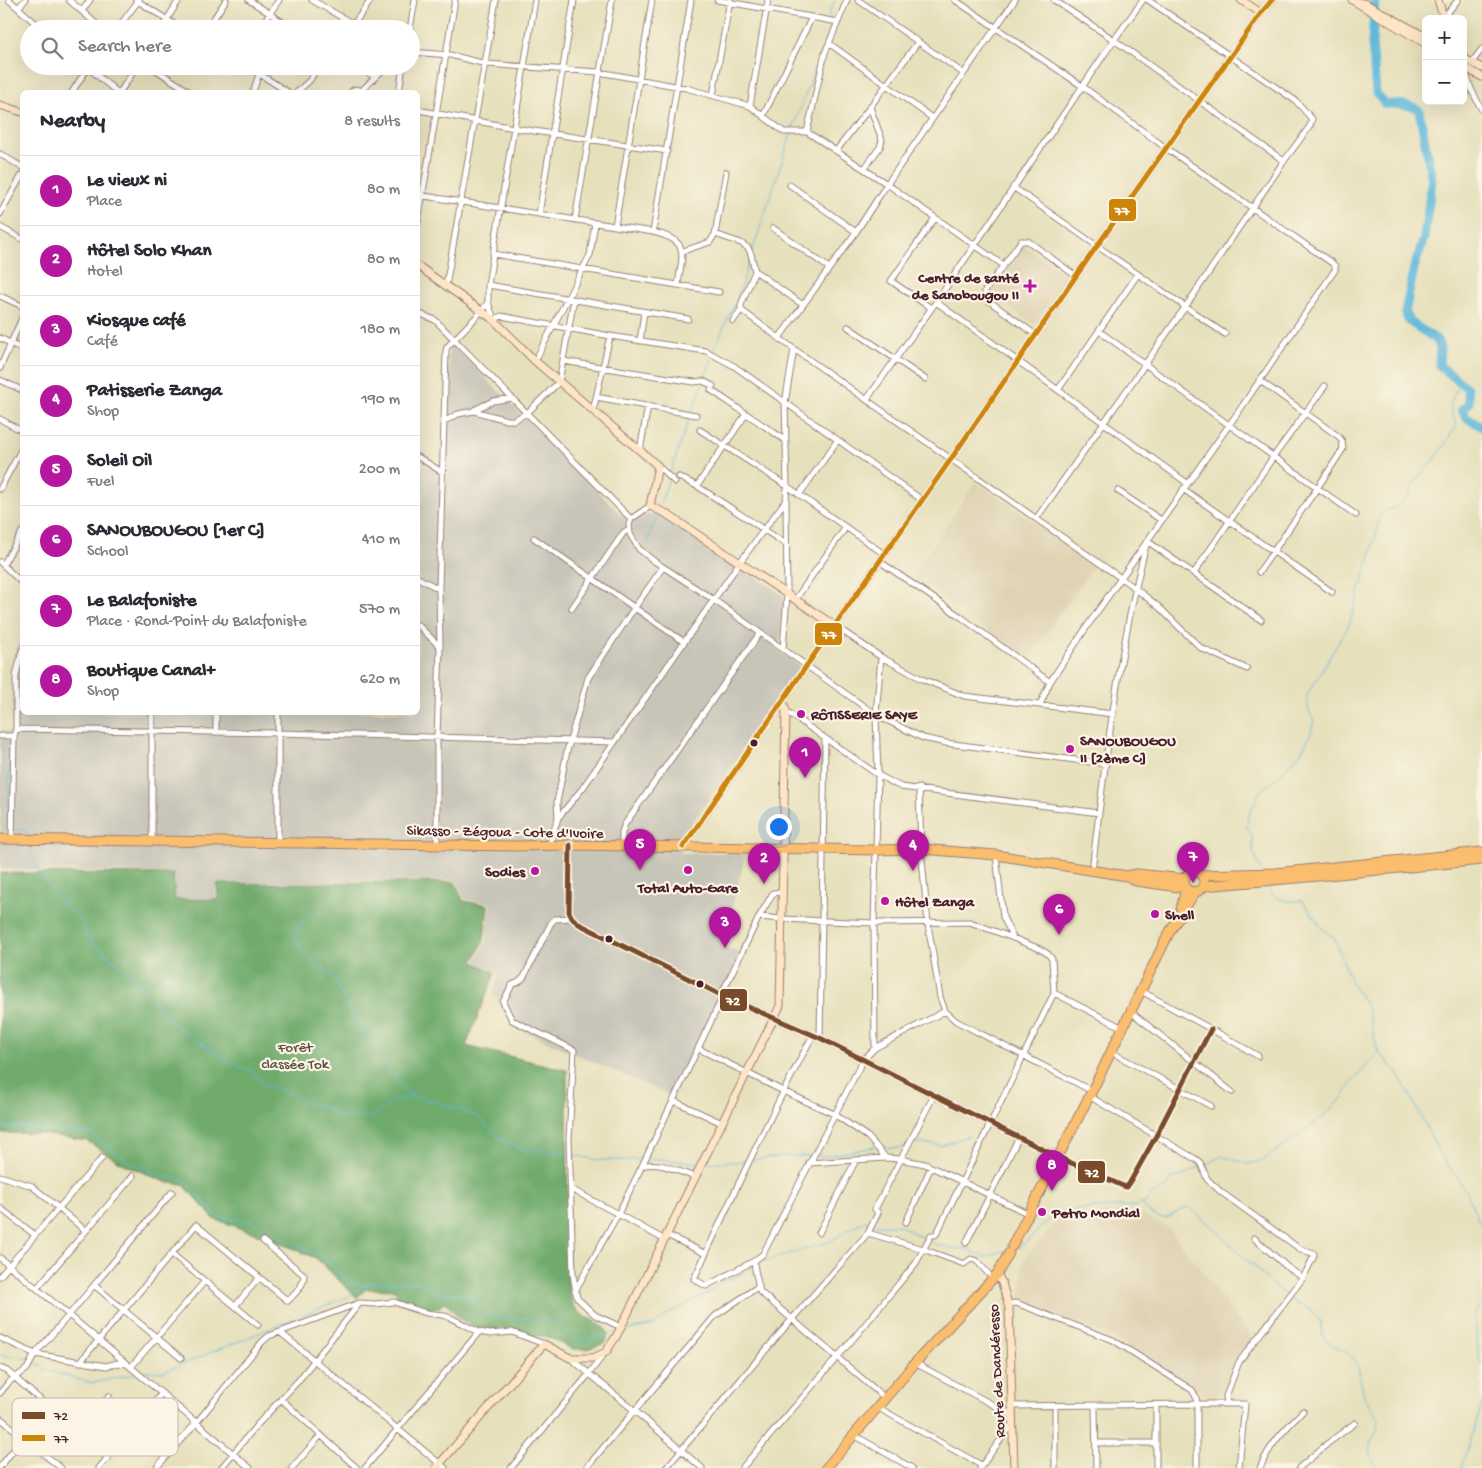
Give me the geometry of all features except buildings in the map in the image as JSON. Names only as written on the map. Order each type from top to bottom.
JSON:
[{"type":"highway","name":"Sikasso - Zégoua - Cote d'Ivoire","points":[[0,839],[921,849],[996,855],[1127,876],[1137,874],[1185,883]]},
{"type":"highway","points":[[1185,883],[1190,891],[1257,878],[1482,852]]},
{"type":"highway","points":[[1308,873],[1482,860]]},
{"type":"highway","points":[[1180,915],[1188,874],[1194,872],[1202,876],[1257,878]]},
{"type":"highway","points":[[826,1468],[915,1363],[995,1276],[1011,1249],[1091,1093],[1168,935],[1204,881],[1202,876]]},
{"type":"street","points":[[9,0],[32,20]]},
{"type":"street","points":[[18,8],[25,0]]},
{"type":"street","points":[[69,0],[92,20]]},
{"type":"street","points":[[82,11],[90,0]]},
{"type":"street","points":[[123,20],[137,0],[166,20],[179,0]]},
{"type":"street","points":[[213,20],[226,0]]},
{"type":"street","points":[[249,0],[280,20]]},
{"type":"street","points":[[265,20],[279,0]]},
{"type":"street","points":[[312,0],[347,20]]},
{"type":"street","points":[[357,20],[371,0]]},
{"type":"street","points":[[412,20],[416,0]]},
{"type":"street","points":[[455,0],[420,195],[666,235],[678,241],[683,251],[678,285]]},
{"type":"street","points":[[446,286],[496,0]]},
{"type":"street","points":[[494,320],[488,302],[488,284],[535,0]]},
{"type":"street","points":[[539,214],[574,0]]},
{"type":"street","points":[[575,220],[612,0]]},
{"type":"street","points":[[615,226],[652,0]]},
{"type":"street","points":[[653,232],[691,0]]},
{"type":"street","points":[[717,0],[833,21]]},
{"type":"street","points":[[750,106],[768,0]]},
{"type":"street","points":[[806,132],[830,44],[833,21],[846,0]]},
{"type":"street","points":[[858,0],[963,73]]},
{"type":"street","points":[[955,0],[1082,86],[1166,148],[1335,266],[1335,270],[1229,426],[1090,622],[1050,682],[1040,705]]},
{"type":"street","points":[[779,338],[856,232],[886,184],[1015,0]]},
{"type":"street","points":[[1054,0],[1114,40],[1284,161]]},
{"type":"street","points":[[867,400],[1143,0]]},
{"type":"street","points":[[1036,519],[1186,306],[1284,161],[1310,126],[1312,119],[1296,102],[1148,0]]},
{"type":"street","points":[[1241,0],[1260,14]]},
{"type":"street","points":[[683,847],[1076,276],[1260,14],[1272,0]]},
{"type":"street","points":[[1353,0],[1422,35]]},
{"type":"street","points":[[1438,0],[1442,15]]},
{"type":"street","points":[[1446,15],[1458,0]]},
{"type":"street","points":[[713,95],[729,1]]},
{"type":"street","points":[[1381,15],[1422,41]]},
{"type":"street","points":[[763,116],[812,17]]},
{"type":"street","points":[[836,150],[918,42]]},
{"type":"street","points":[[830,44],[932,118]]},
{"type":"street","points":[[1472,62],[1482,49]]},
{"type":"street","points":[[420,53],[446,55],[486,64],[599,72],[677,86],[750,106],[784,132],[806,132],[836,150],[1004,266]]},
{"type":"street","points":[[1467,60],[1482,68]]},
{"type":"street","points":[[1467,69],[1482,77]]},
{"type":"street","points":[[73,90],[83,75]]},
{"type":"street","points":[[98,75],[116,90]]},
{"type":"street","points":[[119,90],[130,75]]},
{"type":"street","points":[[164,75],[187,90]]},
{"type":"street","points":[[253,90],[259,75]]},
{"type":"street","points":[[261,75],[285,90]]},
{"type":"street","points":[[299,90],[313,75]]},
{"type":"street","points":[[363,90],[375,77],[372,75]]},
{"type":"street","points":[[399,90],[402,75]]},
{"type":"street","points":[[1467,76],[1482,110]]},
{"type":"street","points":[[0,105],[20,111]]},
{"type":"street","points":[[864,169],[880,147],[882,140],[870,107]]},
{"type":"street","points":[[420,110],[514,128],[667,151]]},
{"type":"street","points":[[0,154],[20,166]]},
{"type":"street","points":[[683,251],[710,242],[715,234],[726,172]]},
{"type":"street","points":[[0,214],[20,179]]},
{"type":"street","points":[[790,185],[856,232]]},
{"type":"street","points":[[1013,187],[1225,334]]},
{"type":"street","points":[[931,308],[891,281],[935,218]]},
{"type":"street","points":[[535,360],[553,326],[571,299],[590,255],[595,223]]},
{"type":"street","points":[[0,227],[20,238]]},
{"type":"street","points":[[773,228],[829,268]]},
{"type":"street","points":[[715,234],[748,248],[755,271],[741,305],[741,310],[733,321]]},
{"type":"street","points":[[1036,335],[986,298],[985,291],[1021,241],[1028,241],[1076,276]]},
{"type":"street","points":[[493,254],[719,292]]},
{"type":"street","points":[[420,267],[494,320],[559,382],[658,466],[677,479],[697,486],[786,544]]},
{"type":"street","points":[[755,271],[803,305]]},
{"type":"street","points":[[1058,390],[1138,274]]},
{"type":"street","points":[[488,284],[688,319]]},
{"type":"street","points":[[0,296],[20,305]]},
{"type":"street","points":[[474,411],[507,420],[514,420],[527,413],[559,382],[569,329],[571,299]]},
{"type":"street","points":[[437,845],[439,589],[446,351],[447,347],[482,311],[488,302]]},
{"type":"street","points":[[936,302],[1187,483]]},
{"type":"street","points":[[741,310],[1135,588],[1160,608],[1201,648],[1247,669]]},
{"type":"street","points":[[640,341],[644,312]]},
{"type":"street","points":[[420,314],[435,320],[455,339],[630,519],[630,534],[639,549],[876,715],[923,738],[946,743],[1106,764]]},
{"type":"street","points":[[494,320],[501,316],[706,351],[734,366],[922,500]]},
{"type":"street","points":[[0,368],[20,323]]},
{"type":"street","points":[[848,327],[925,378]]},
{"type":"street","points":[[1099,331],[1229,426],[1356,515]]},
{"type":"street","points":[[593,411],[610,336]]},
{"type":"street","points":[[0,338],[20,348]]},
{"type":"street","points":[[783,649],[788,594],[784,403],[794,349]]},
{"type":"street","points":[[563,361],[694,382],[703,381],[746,414],[785,440]]},
{"type":"street","points":[[0,380],[20,389]]},
{"type":"street","points":[[1259,380],[1338,436],[1342,441],[1343,448],[1318,488],[1259,572]]},
{"type":"street","points":[[1194,573],[1274,456],[1325,386]]},
{"type":"street","points":[[596,397],[696,415]]},
{"type":"street","points":[[444,422],[458,414],[474,411],[493,401],[512,398]]},
{"type":"street","points":[[640,450],[648,406]]},
{"type":"street","points":[[697,486],[746,414]]},
{"type":"street","points":[[0,419],[20,430]]},
{"type":"street","points":[[700,430],[787,486],[884,554]]},
{"type":"street","points":[[799,495],[837,440]]},
{"type":"street","points":[[0,489],[20,452]]},
{"type":"street","points":[[420,458],[442,472]]},
{"type":"street","points":[[630,519],[650,506],[658,466]]},
{"type":"street","points":[[1183,489],[1332,592]]},
{"type":"street","points":[[1118,491],[1161,520]]},
{"type":"street","points":[[558,818],[616,742],[740,562],[786,500]]},
{"type":"street","points":[[650,506],[665,513],[740,562],[881,657],[922,679],[964,696],[1113,714]]},
{"type":"street","points":[[795,600],[846,527]]},
{"type":"street","points":[[572,608],[624,532],[629,530]]},
{"type":"street","points":[[20,535],[2,563],[20,582]]},
{"type":"street","points":[[534,538],[684,642]]},
{"type":"street","points":[[1147,541],[1261,620]]},
{"type":"street","points":[[1092,871],[1121,658],[1135,588],[1147,541]]},
{"type":"street","points":[[879,561],[961,617],[1050,682]]},
{"type":"street","points":[[549,846],[558,818],[557,802],[570,740],[588,678],[663,567]]},
{"type":"street","points":[[420,579],[439,589]]},
{"type":"street","points":[[420,627],[440,647]]},
{"type":"street","points":[[622,846],[622,832],[625,824],[760,633]]},
{"type":"street","points":[[875,1048],[874,924],[878,775],[876,715],[881,657]]},
{"type":"street","points":[[12,839],[16,676],[20,659]]},
{"type":"street","points":[[512,1468],[590,1374],[619,1330],[780,1006],[786,711],[783,701]]},
{"type":"street","points":[[786,711],[878,775],[901,787],[1099,813]]},
{"type":"street","points":[[152,715],[152,842]]},
{"type":"street","points":[[216,715],[216,732]]},
{"type":"street","points":[[278,715],[278,842]]},
{"type":"street","points":[[16,729],[278,733],[616,742]]},
{"type":"street","points":[[0,736],[14,736]]},
{"type":"street","points":[[825,739],[816,1037],[783,1091],[750,1157],[694,1279],[706,1286],[754,1262],[763,1254],[863,1060],[875,1048],[945,1011]]},
{"type":"street","points":[[919,788],[921,849],[928,924],[940,996],[945,1011],[956,1021],[1091,1093],[1156,1136],[1197,1160],[1202,1166],[1207,1179],[1221,1192],[1300,1249],[1314,1254],[1303,1278],[1292,1294],[1239,1362],[1226,1396],[1227,1404]]},
{"type":"street","points":[[570,845],[570,912],[572,918],[579,924],[723,996],[816,1037],[1058,1157],[1127,1187],[1156,1136],[1211,1029]]},
{"type":"street","points":[[996,855],[1004,917],[1014,938]]},
{"type":"street","points":[[576,1291],[618,1214],[674,1101],[723,996],[724,989],[759,917],[773,893],[781,892]]},
{"type":"street","points":[[742,1468],[916,1263],[924,1246],[931,1236],[937,1232],[1054,993],[1052,959],[1048,954],[1014,938],[970,922],[874,924],[759,917]]},
{"type":"street","points":[[572,918],[556,920],[551,924],[524,977],[512,985],[503,1002],[512,1020],[574,1050],[569,1138],[573,1274],[577,1298],[595,1315],[619,1330]]},
{"type":"street","points":[[1141,991],[1258,1056]]},
{"type":"street","points":[[1054,993],[1123,1028]]},
{"type":"street","points":[[1131,1012],[1232,1092]]},
{"type":"street","points":[[698,1049],[834,1114],[868,1137],[886,1158]]},
{"type":"street","points":[[1111,1052],[1211,1106]]},
{"type":"street","points":[[666,1468],[868,1232],[878,1212],[875,1209],[934,1095]]},
{"type":"street","points":[[674,1101],[722,1123]]},
{"type":"street","points":[[966,1243],[1019,1137]]},
{"type":"street","points":[[0,1276],[102,1158]]},
{"type":"street","points":[[809,1163],[886,1158],[924,1164],[1029,1214]]},
{"type":"street","points":[[819,1233],[856,1160]]},
{"type":"street","points":[[642,1166],[660,1164],[695,1177]]},
{"type":"street","points":[[906,1222],[931,1167]]},
{"type":"street","points":[[0,1176],[32,1186],[86,1231]]},
{"type":"street","points":[[37,1288],[133,1176]]},
{"type":"street","points":[[571,1189],[618,1214],[706,1254]]},
{"type":"street","points":[[0,1393],[9,1382],[27,1369],[34,1355],[70,1315],[172,1192]]},
{"type":"street","points":[[0,1208],[35,1235]]},
{"type":"street","points":[[80,1362],[196,1226],[288,1301],[302,1286],[304,1275],[262,1241]]},
{"type":"street","points":[[868,1232],[924,1246],[964,1264],[971,1259],[977,1261],[995,1276]]},
{"type":"street","points":[[1254,1238],[1303,1278]]},
{"type":"street","points":[[172,1254],[258,1325]]},
{"type":"street","points":[[0,1258],[168,1398]]},
{"type":"street","points":[[754,1262],[760,1292],[885,1398]]},
{"type":"street","name":"Route de Dandéresso","points":[[995,1276],[1002,1283],[1008,1304],[1014,1468]]},
{"type":"street","points":[[235,1306],[259,1278]]},
{"type":"street","points":[[131,1367],[205,1282]]},
{"type":"street","points":[[94,1285],[181,1358]]},
{"type":"street","points":[[586,1468],[715,1316],[759,1286]]},
{"type":"street","points":[[178,1443],[269,1336],[359,1304],[394,1302],[426,1313],[451,1318],[479,1332],[490,1334],[512,1332],[544,1344],[570,1358],[702,1468]]},
{"type":"street","points":[[1008,1304],[1016,1303],[1113,1340],[1192,1390],[1197,1404],[1197,1468]]},
{"type":"street","points":[[221,1468],[314,1360],[359,1304]]},
{"type":"street","points":[[365,1468],[479,1332]]},
{"type":"street","points":[[281,1333],[441,1466],[544,1344]]},
{"type":"street","points":[[0,1338],[34,1355],[106,1366],[118,1363],[131,1367]]},
{"type":"street","points":[[570,1358],[593,1358],[606,1352]]},
{"type":"street","points":[[915,1363],[1012,1415]]},
{"type":"street","points":[[0,1368],[7,1370],[39,1398]]},
{"type":"street","points":[[158,1398],[162,1393]]},
{"type":"street","points":[[281,1399],[357,1468]]},
{"type":"street","points":[[1012,1406],[1245,1404],[1239,1468]]},
{"type":"street","points":[[1156,1405],[1156,1468]]},
{"type":"street","points":[[178,1406],[250,1468]]},
{"type":"street","points":[[1055,1406],[1055,1468]]},
{"type":"street","points":[[1095,1406],[1096,1468]]},
{"type":"street","points":[[877,1407],[980,1467],[1012,1424]]},
{"type":"street","points":[[1260,1468],[1279,1434],[1303,1411]]},
{"type":"street","points":[[0,1418],[12,1428]]},
{"type":"street","points":[[1299,1468],[1355,1423]]},
{"type":"street","points":[[292,1468],[321,1435]]},
{"type":"street","points":[[854,1435],[912,1468]]},
{"type":"street","points":[[1096,1443],[1155,1443]]},
{"type":"street","points":[[0,1467],[12,1452]]},
{"type":"street","points":[[47,1456],[61,1468]]},
{"type":"street","points":[[99,1468],[108,1458],[106,1456]]},
{"type":"street","points":[[156,1468],[167,1456]]},
{"type":"shaded area","name":"Centre de santé de Sanobougou II","points":[[1025,246],[1068,277],[1034,324],[991,294]]},
{"type":"shaded area","points":[[452,344],[623,517],[659,514],[784,596],[779,651],[801,667],[682,837],[681,853],[746,853],[722,947],[740,953],[673,1097],[512,1026],[492,995],[499,974],[475,962],[486,941],[490,904],[464,899],[456,880],[216,883],[216,898],[175,900],[174,873],[0,869],[0,731],[12,732],[13,680],[18,643],[20,643],[20,715],[420,715],[420,464],[446,475],[449,347]]},
{"type":"shaded area","points":[[976,482],[1095,564],[1027,660],[912,576]]},
{"type":"shaded area","points":[[1139,1213],[1168,1227],[1252,1338],[1234,1363],[1228,1381],[1214,1401],[1113,1337],[1020,1301],[1023,1261],[1064,1214]]},
{"type":"green space","name":"Forêt classée Tok","points":[[0,873],[173,874],[175,900],[218,899],[217,884],[455,882],[463,901],[488,905],[484,940],[473,962],[495,973],[466,1046],[567,1070],[568,1286],[573,1304],[577,1310],[608,1332],[606,1343],[588,1349],[572,1349],[544,1336],[531,1336],[506,1328],[485,1330],[461,1320],[445,1302],[438,1308],[424,1309],[397,1302],[396,1290],[366,1289],[357,1298],[316,1258],[268,1238],[214,1219],[183,1184],[168,1183],[123,1164],[87,1141],[42,1134],[0,1133]]},
{"type":"waterway","points":[[830,18],[829,13],[835,0]]},
{"type":"waterway","points":[[1375,0],[1372,42],[1376,93],[1385,104],[1407,105],[1419,110],[1432,180],[1424,238],[1414,268],[1405,313],[1410,322],[1437,340],[1440,348],[1439,365],[1467,388],[1469,403],[1462,410],[1467,418],[1482,427]]},
{"type":"waterway","points":[[792,130],[831,28],[830,22]]},
{"type":"waterway","points":[[752,252],[791,134]]},
{"type":"waterway","points":[[714,352],[737,299],[750,258]]},
{"type":"waterway","points":[[704,380],[713,356]]},
{"type":"waterway","points":[[1261,870],[1253,851],[1252,836],[1246,825],[1250,812],[1261,790],[1276,779],[1302,751],[1311,733],[1314,720],[1308,709],[1307,695],[1349,625],[1378,528],[1380,515],[1406,499],[1414,483],[1439,453],[1457,425],[1451,403],[1460,382]]},
{"type":"waterway","points":[[691,413],[703,384]]},
{"type":"waterway","points":[[670,474],[690,416]]},
{"type":"waterway","points":[[660,506],[669,478]]},
{"type":"waterway","points":[[647,544],[657,514]]},
{"type":"waterway","points":[[8,831],[10,740]]},
{"type":"waterway","points":[[16,830],[24,830],[29,835]]},
{"type":"waterway","points":[[30,844],[30,852],[44,879],[58,899],[83,922],[86,934],[94,944],[135,978],[174,1025],[233,1064],[252,1071],[265,1086],[281,1089],[307,1103],[331,1109],[343,1117],[373,1117],[387,1106],[391,1099],[401,1100],[412,1096]]},
{"type":"waterway","points":[[1267,886],[1274,896],[1282,900],[1303,901],[1320,926],[1335,939],[1350,980],[1367,1007],[1378,1052],[1395,1070],[1409,1093],[1440,1154],[1467,1192],[1477,1218],[1482,1224]]},
{"type":"waterway","points":[[311,912],[297,929],[295,939],[304,955],[331,973],[355,1020],[405,1090],[412,1096],[477,1116],[500,1139],[529,1152],[537,1149],[566,1154]]},
{"type":"waterway","points":[[1205,1165],[1222,1156],[1248,1164],[1264,1160],[1318,1121],[1341,1100],[1350,1085],[1378,1052]]},
{"type":"waterway","points":[[0,1127],[12,1126],[91,1134],[126,1160],[158,1175],[185,1180],[217,1217],[253,1222],[280,1238],[291,1241],[312,1253],[321,1254],[349,1283],[417,1281],[440,1294],[457,1293],[468,1295],[488,1315],[501,1318],[543,1319],[561,1326],[576,1339],[588,1340],[614,1333]]},
{"type":"waterway","points":[[910,1145],[916,1143],[941,1145],[969,1136]]},
{"type":"waterway","points":[[817,1156],[874,1147]]},
{"type":"waterway","points":[[878,1147],[904,1147]]},
{"type":"waterway","points":[[573,1155],[597,1160],[643,1160]]},
{"type":"waterway","points":[[752,1160],[785,1156],[810,1156]]},
{"type":"waterway","points":[[647,1160],[659,1159],[698,1163]]},
{"type":"waterway","points":[[704,1163],[748,1161]]},
{"type":"waterway","points":[[1016,1248],[1020,1247],[1055,1212],[1136,1206],[1145,1203],[1151,1195],[1165,1188],[1173,1178],[1183,1176],[1201,1166]]},
{"type":"waterway","points":[[1142,1204],[1158,1218],[1165,1218],[1187,1207],[1190,1208],[1287,1297]]},
{"type":"waterway","points":[[758,1265],[832,1241],[847,1230],[865,1221],[871,1223]]},
{"type":"waterway","points":[[875,1224],[899,1225],[927,1240]]},
{"type":"waterway","points":[[930,1242],[951,1248],[968,1249],[984,1257],[1007,1250]]},
{"type":"waterway","points":[[623,1331],[655,1325],[668,1314],[711,1291],[719,1283],[752,1268]]},
{"type":"waterway","points":[[139,1373],[147,1371],[163,1372],[350,1296],[366,1284]]},
{"type":"waterway","points":[[1290,1300],[1310,1310],[1319,1319],[1326,1340],[1348,1354],[1357,1364],[1364,1396],[1379,1418],[1378,1427],[1370,1444],[1371,1456],[1377,1468]]},
{"type":"waterway","points":[[1482,1303],[1474,1313],[1479,1359],[1482,1363]]},
{"type":"waterway","points":[[0,1355],[29,1359]]},
{"type":"waterway","points":[[33,1360],[46,1370],[92,1383],[135,1374]]},
{"type":"waterway","points":[[1461,1468],[1482,1405]]},
{"type":"transit line","name":"77","points":[[683,847],[1076,276],[1272,0]]},
{"type":"transit line","name":"72","points":[[570,845],[569,912],[572,918],[579,924],[723,996],[820,1038],[1058,1157],[1123,1186],[1127,1187],[1129,1184],[1156,1136],[1211,1029]]},
{"type":"place","name":"Centre de santé de Sanobougou II","points":[[1030,286]]},
{"type":"place","name":"RÔTISSERIE SAYE","points":[[801,714]]},
{"type":"place","name":"SANOUBOUGOU II [2ème C]","points":[[1070,749]]},
{"type":"place","name":"Le vieux ni","points":[[805,778]]},
{"type":"place","name":"Soleil Oil","points":[[640,870]]},
{"type":"place","name":"Total Auto-Gare","points":[[688,870]]},
{"type":"place","name":"Sodies","points":[[535,871]]},
{"type":"place","name":"Patisserie Zanga","points":[[913,871]]},
{"type":"place","name":"Le Balafoniste","points":[[1193,883]]},
{"type":"place","name":"Hôtel Solo Khan","points":[[764,884]]},
{"type":"place","name":"Hôtel Zanga","points":[[885,901]]},
{"type":"place","name":"Shell","points":[[1155,914]]},
{"type":"place","name":"SANOUBOUGOU [1er C]","points":[[1059,935]]},
{"type":"place","name":"Kiosque café","points":[[725,948]]},
{"type":"place","name":"Boutique Canal+","points":[[1052,1191]]},
{"type":"place","name":"Petro Mondial","points":[[1042,1212]]}]
